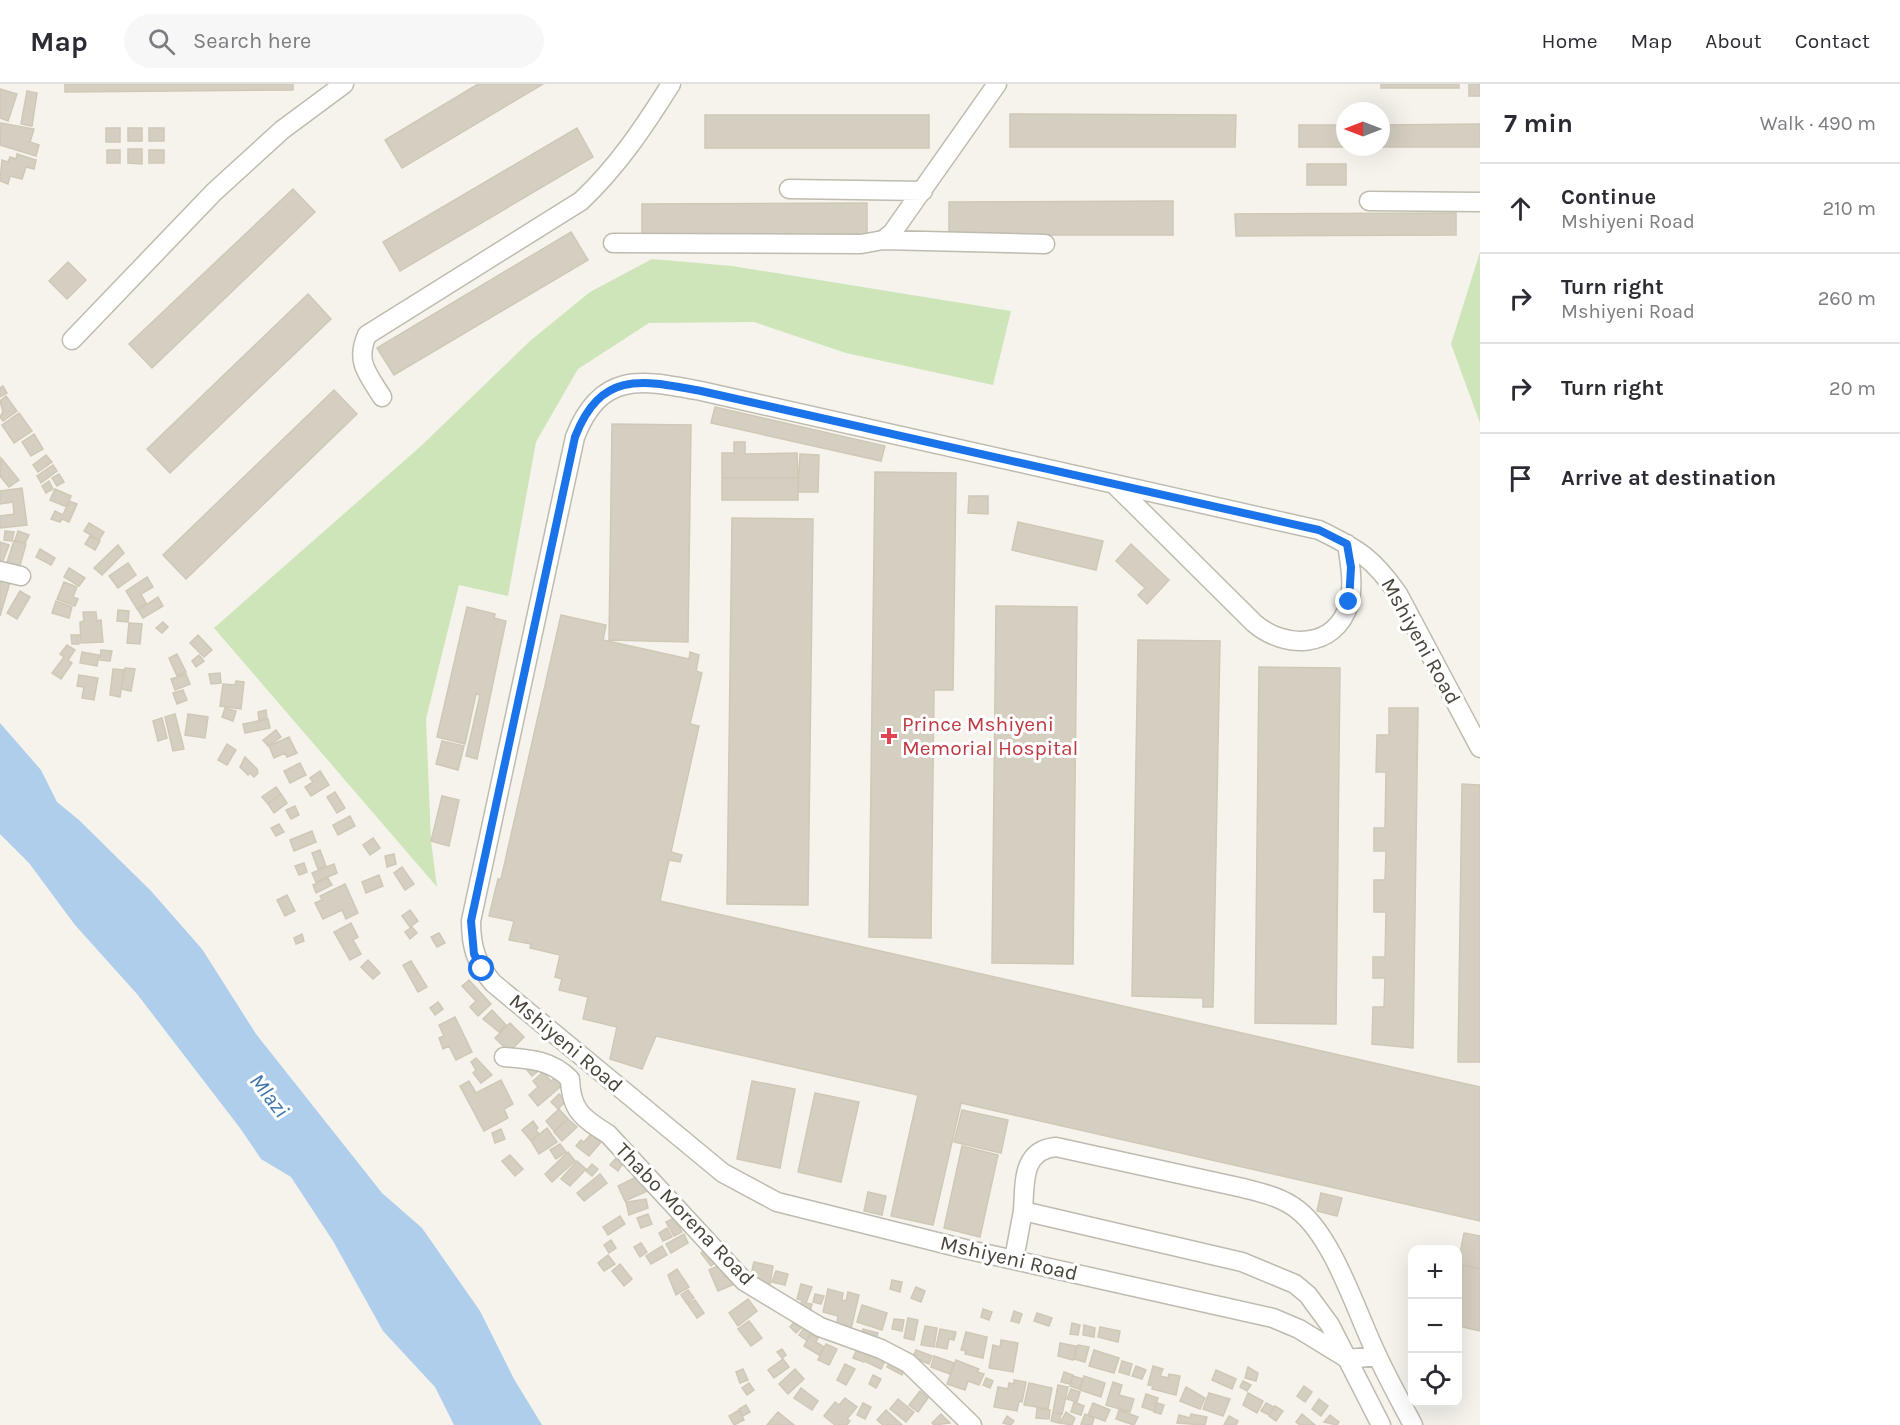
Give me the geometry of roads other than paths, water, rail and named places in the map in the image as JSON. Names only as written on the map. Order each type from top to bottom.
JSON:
[{"type":"street","points":[[72,340],[214,192],[282,130],[344,84]]},
{"type":"street","points":[[382,396],[363,365],[361,350],[367,335],[580,201],[608,175],[631,147],[671,84]]},
{"type":"street","points":[[883,240],[892,233],[923,191],[998,84]]},
{"type":"street","points":[[789,189],[923,191]]},
{"type":"street","points":[[1369,201],[1480,202]]},
{"type":"street","points":[[613,243],[824,244],[883,240],[1045,244]]},
{"type":"street","name":"Mshiyeni Road","points":[[1348,1359],[1299,1329],[1273,1318],[777,1202],[745,1187],[692,1148],[493,983],[474,954],[471,921],[575,437],[583,417],[605,392],[620,384],[651,381],[1319,530],[1374,561],[1398,594],[1480,748]]},
{"type":"street","points":[[1114,484],[1254,623],[1278,639],[1304,642],[1321,636],[1345,615],[1351,585],[1347,544]]},
{"type":"street","points":[[0,571],[21,576]]},
{"type":"street","name":"Thabo Morena Road","points":[[504,1057],[537,1059],[559,1068],[570,1079],[570,1099],[580,1113],[616,1142],[744,1281],[820,1328],[881,1349],[908,1363],[972,1425]]},
{"type":"street","points":[[1014,1259],[1023,1211],[1027,1167],[1040,1150],[1056,1147],[1270,1195],[1298,1209],[1320,1235],[1377,1356],[1413,1425]]},
{"type":"street","points":[[1023,1211],[1242,1262],[1295,1284],[1319,1308],[1382,1425]]},
{"type":"street","points":[[1348,1359],[1377,1356]]},
{"type":"water","name":"Mlazi","points":[[0,723],[41,770],[57,802],[79,820],[151,891],[202,949],[256,1034],[382,1193],[422,1228],[480,1311],[514,1379],[542,1425],[454,1425],[435,1387],[383,1331],[333,1241],[291,1177],[261,1159],[240,1128],[137,994],[75,925],[29,863],[0,834]]},
{"type":"place","name":"Prince Mshiyeni Memorial Hospital","points":[[889,736]]}]
